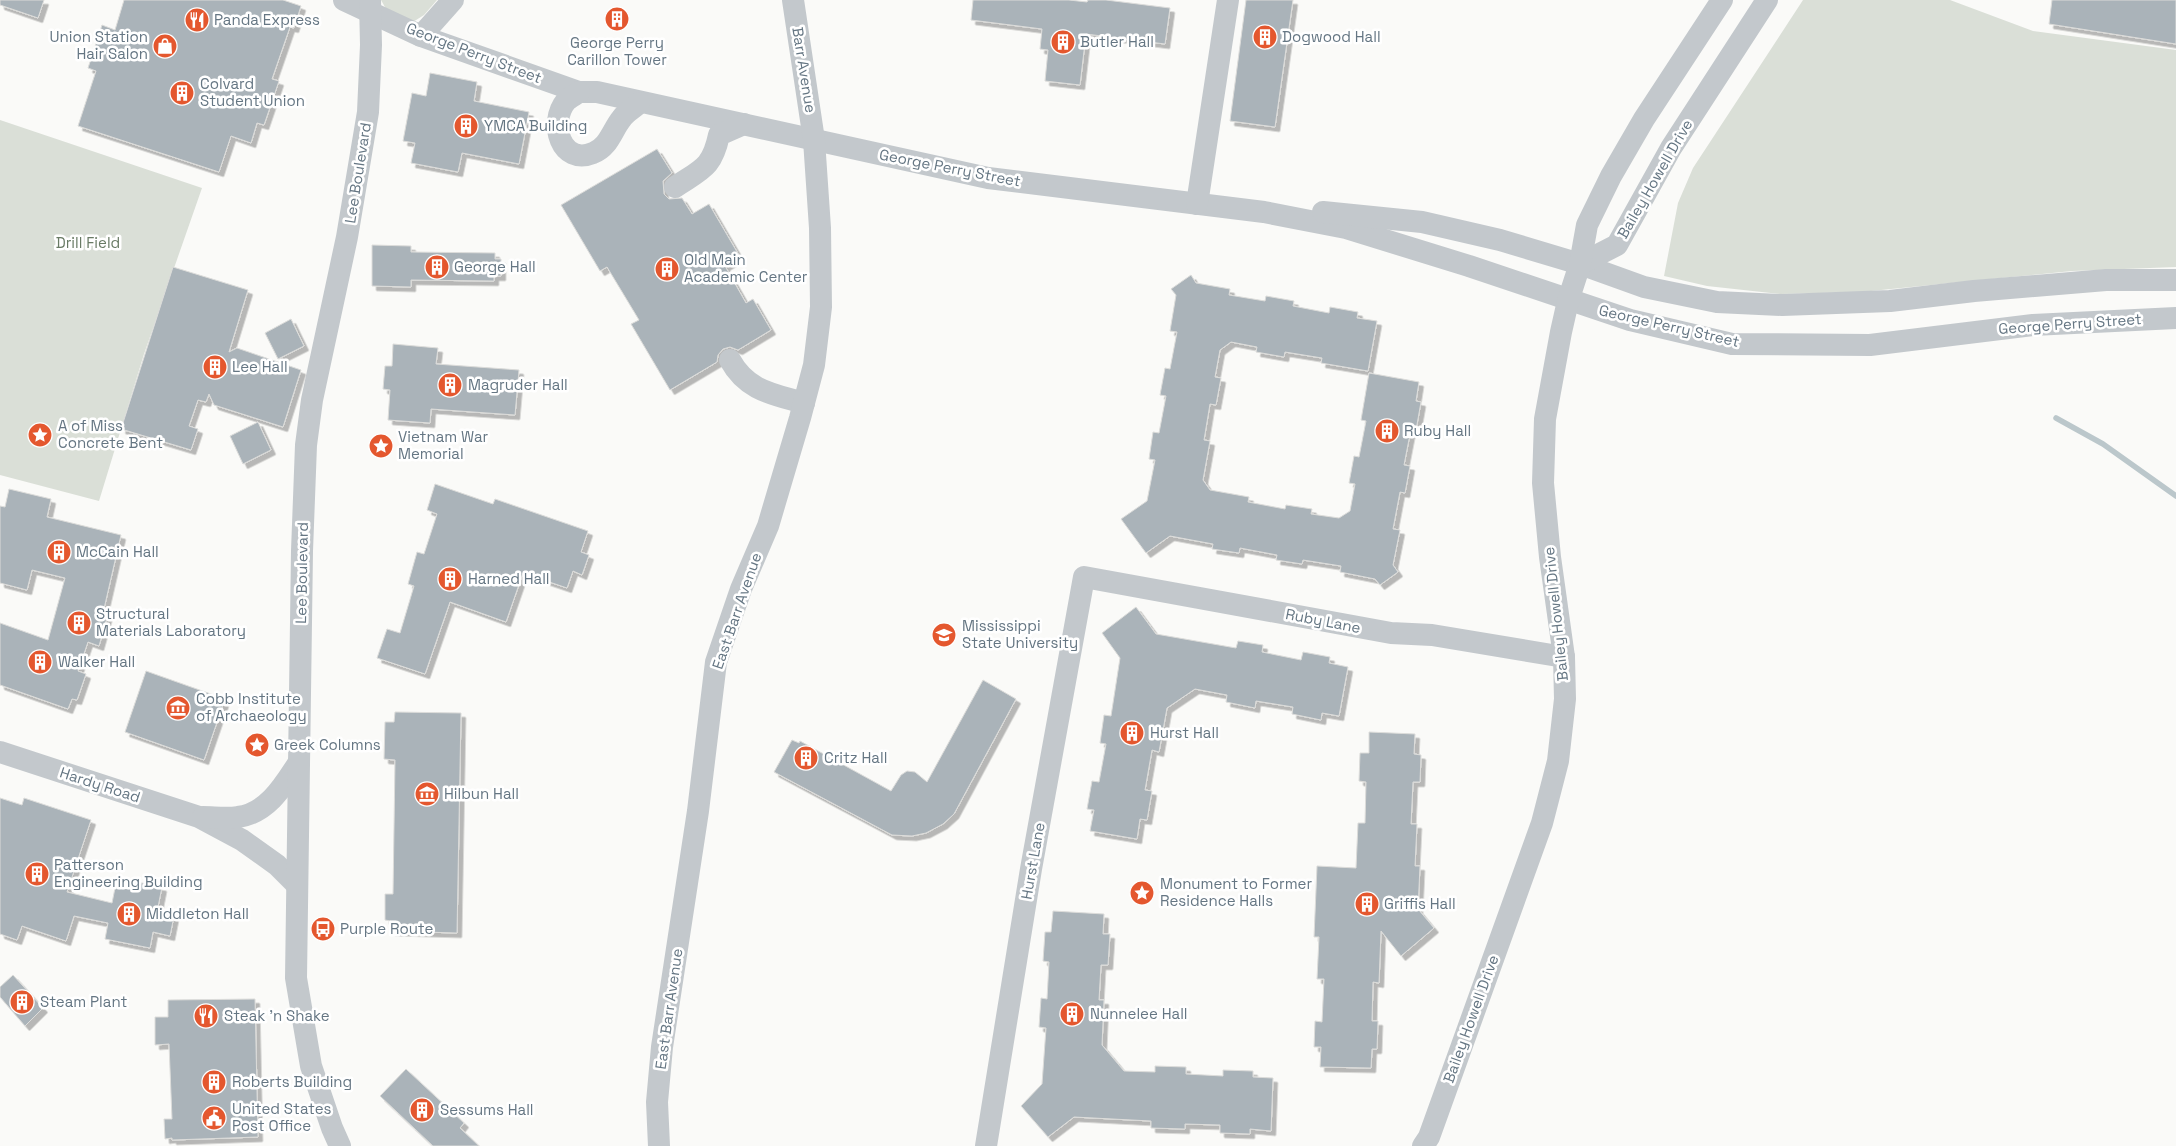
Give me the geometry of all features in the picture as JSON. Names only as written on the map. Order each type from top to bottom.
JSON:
[{"type":"street","name":"George Perry Street","points":[[344,0],[370,6],[421,36],[579,92],[597,92],[640,103],[988,178],[1264,212],[1346,228],[1469,266],[1568,301],[1630,320],[1732,344],[1870,345],[2033,325],[2176,318]]},
{"type":"street","points":[[421,36],[453,0]]},
{"type":"street","name":"Barr Avenue","points":[[793,0],[814,140]]},
{"type":"street","points":[[1197,204],[1228,0]]},
{"type":"street","points":[[1580,264],[1587,225],[1610,176],[1644,118],[1722,0]]},
{"type":"street","name":"Bailey Howell Drive","points":[[1423,1146],[1429,1137],[1542,823],[1560,744],[1565,699],[1564,657],[1550,557],[1543,483],[1545,419],[1568,301],[1580,264],[1617,245],[1671,148],[1767,0]]},
{"type":"street","name":"Lee Boulevard","points":[[336,1144],[311,1066],[296,978],[296,884],[306,445],[312,400],[347,237],[368,112],[370,6]]},
{"type":"street","points":[[579,92],[566,102],[558,124],[558,135],[561,145],[570,152],[583,156],[595,153],[604,145],[622,118],[640,103]]},
{"type":"street","points":[[675,186],[704,168],[714,155],[719,135],[744,124]]},
{"type":"street","name":"East Barr Avenue","points":[[659,1146],[656,1102],[662,1047],[698,811],[716,662],[741,589],[768,526],[814,365],[821,307],[820,228],[814,140]]},
{"type":"street","name":"George Perry Street","points":[[1264,212],[1341,212],[1422,222],[1500,240],[1580,264],[1644,287],[1717,302],[1782,305],[1890,301],[1974,291],[2106,280],[2176,280]]},
{"type":"street","points":[[730,360],[738,374],[756,388],[804,403]]},
{"type":"street","name":"Ruby Lane","points":[[1084,578],[1391,633],[1432,635],[1564,657]]},
{"type":"street","name":"Hurst Lane","points":[[986,1146],[1031,869],[1084,578]]},
{"type":"street","name":"Hardy Road","points":[[0,752],[199,817],[242,840],[277,865],[296,884]]},
{"type":"street","name":"Hardy Road","points":[[199,817],[239,817],[264,805],[278,793],[300,761]]},
{"type":"green space","points":[[381,0],[437,0],[424,15],[413,22],[386,9]]},
{"type":"green space","points":[[1803,0],[1950,0],[2033,31],[2176,50],[2176,267],[2072,271],[1861,292],[1781,294],[1707,286],[1664,276],[1678,203],[1693,168]]},
{"type":"green space","name":"Drill Field","points":[[0,120],[202,188],[144,354],[99,501],[0,475]]},
{"type":"building","points":[[0,0],[44,0],[38,18],[0,5]]},
{"type":"building","name":"Colvard Student Union","points":[[124,0],[283,0],[301,6],[294,28],[290,27],[272,79],[279,81],[264,125],[257,123],[251,143],[231,136],[219,172],[78,126],[96,71],[88,68],[102,25],[115,30]]},
{"type":"building","name":"Butler Hall","points":[[973,0],[1069,0],[1087,2],[1088,0],[1106,0],[1170,8],[1165,44],[1086,34],[1080,85],[1045,81],[1048,50],[1040,49],[1042,29],[971,20]]},
{"type":"building","name":"Dogwood Hall","points":[[1246,0],[1293,0],[1275,127],[1230,121]]},
{"type":"building","points":[[2052,0],[2176,0],[2176,44],[2049,24]]},
{"type":"building","name":"YMCA Building","points":[[430,73],[477,82],[474,101],[529,112],[519,164],[462,153],[458,172],[411,163],[415,143],[403,141],[412,93],[426,96]]},
{"type":"building","name":"Old Main Academic Center","points":[[657,149],[672,173],[663,181],[664,194],[669,199],[682,198],[692,214],[709,204],[740,257],[725,266],[746,303],[753,299],[771,330],[738,350],[730,347],[723,349],[718,355],[717,362],[670,390],[631,324],[639,320],[607,267],[600,271],[561,205]]},
{"type":"building","name":"George Hall","points":[[372,245],[411,246],[411,252],[495,253],[495,259],[501,259],[501,276],[494,276],[494,281],[411,280],[411,287],[372,286]]},
{"type":"building","name":"Lee Hall","points":[[173,267],[248,290],[229,352],[237,348],[301,370],[283,427],[214,405],[209,394],[206,402],[198,400],[189,426],[198,429],[191,450],[121,429]]},
{"type":"building","name":"Ruby Hall","points":[[1191,275],[1196,283],[1230,289],[1229,295],[1265,301],[1266,296],[1294,301],[1293,306],[1329,313],[1330,307],[1358,312],[1357,318],[1377,321],[1368,371],[1321,363],[1322,358],[1285,352],[1284,357],[1256,352],[1257,347],[1231,342],[1220,350],[1215,377],[1221,378],[1216,405],[1210,404],[1204,440],[1210,441],[1203,480],[1210,490],[1249,497],[1248,502],[1285,509],[1286,505],[1312,509],[1311,514],[1339,518],[1350,511],[1355,484],[1349,483],[1354,456],[1359,457],[1366,421],[1361,420],[1369,373],[1419,382],[1416,401],[1421,402],[1416,430],[1411,429],[1404,465],[1410,466],[1405,493],[1400,492],[1393,529],[1400,530],[1393,565],[1398,572],[1380,585],[1375,579],[1340,572],[1341,566],[1303,560],[1302,564],[1276,560],[1277,555],[1240,548],[1239,553],[1212,549],[1213,544],[1170,536],[1146,553],[1121,519],[1147,501],[1155,460],[1149,459],[1153,432],[1159,433],[1166,396],[1160,395],[1165,368],[1170,369],[1177,332],[1170,331],[1176,295],[1171,289]]},
{"type":"building","points":[[291,319],[304,346],[278,359],[265,333]]},
{"type":"building","name":"Magruder Hall","points":[[393,344],[438,348],[436,364],[519,370],[515,415],[431,409],[430,423],[388,420],[390,390],[383,389],[385,366],[392,366]]},
{"type":"building","points":[[258,422],[271,450],[243,464],[230,436]]},
{"type":"building","name":"Harned Hall","points":[[435,484],[493,504],[495,499],[588,531],[581,552],[589,555],[582,575],[573,571],[567,588],[523,573],[506,622],[450,602],[425,674],[377,658],[387,629],[400,633],[414,586],[408,584],[417,552],[424,554],[437,514],[427,510]]},
{"type":"building","points":[[9,489],[51,499],[47,517],[121,535],[103,613],[108,614],[99,646],[88,642],[78,671],[86,674],[77,700],[72,699],[68,709],[0,685],[0,623],[48,640],[65,578],[32,570],[27,590],[0,583],[0,506],[5,507]]},
{"type":"building","name":"Hurst Hall","points":[[1136,607],[1156,634],[1236,648],[1238,641],[1263,645],[1262,652],[1301,660],[1303,652],[1330,657],[1329,663],[1348,667],[1339,716],[1322,713],[1321,720],[1292,714],[1293,707],[1256,701],[1255,708],[1226,702],[1227,695],[1195,689],[1167,708],[1159,752],[1152,750],[1145,790],[1152,791],[1147,820],[1140,819],[1137,839],[1090,831],[1094,810],[1087,809],[1092,781],[1099,782],[1106,744],[1100,743],[1104,715],[1111,716],[1120,658],[1102,633]]},
{"type":"building","name":"Cobb Institute of Archaeology","points":[[146,671],[225,699],[204,760],[125,732]]},
{"type":"building","name":"Critz Hall","points":[[983,680],[1016,699],[954,814],[943,824],[926,833],[912,836],[892,835],[774,772],[792,740],[799,743],[800,741],[891,791],[901,775],[907,771],[915,772],[927,782]]},
{"type":"building","name":"Hilbun Hall","points":[[395,712],[461,713],[457,933],[391,931],[391,921],[385,920],[385,894],[393,894],[395,760],[384,759],[385,722],[394,722]]},
{"type":"building","name":"Griffis Hall","points":[[1369,732],[1415,734],[1414,754],[1421,755],[1420,782],[1413,782],[1411,824],[1417,824],[1415,866],[1420,866],[1418,909],[1434,928],[1401,956],[1381,931],[1379,983],[1373,982],[1372,1021],[1378,1021],[1377,1049],[1372,1049],[1371,1068],[1320,1067],[1321,1047],[1314,1047],[1315,1021],[1322,1022],[1324,979],[1317,979],[1319,937],[1314,937],[1317,866],[1356,868],[1358,823],[1365,823],[1366,782],[1359,781],[1360,753],[1369,753]]},
{"type":"building","name":"Patterson Engineering Building","points":[[0,798],[22,805],[24,798],[91,820],[67,892],[112,903],[117,878],[162,887],[157,912],[174,916],[170,936],[153,932],[150,948],[105,939],[108,923],[74,916],[66,941],[22,926],[17,940],[0,934]]},
{"type":"building","name":"Nunnelee Hall","points":[[1053,911],[1104,914],[1103,934],[1110,934],[1108,965],[1101,965],[1099,1000],[1104,1000],[1102,1045],[1124,1071],[1155,1072],[1155,1066],[1186,1067],[1186,1074],[1223,1076],[1223,1070],[1253,1071],[1253,1077],[1273,1078],[1271,1131],[1250,1129],[1250,1134],[1220,1133],[1220,1125],[1185,1124],[1185,1129],[1151,1128],[1151,1121],[1074,1117],[1048,1137],[1021,1106],[1042,1084],[1046,1028],[1039,1027],[1041,998],[1047,999],[1049,962],[1043,961],[1045,932],[1051,932]]},
{"type":"building","name":"Steam Plant","points":[[13,975],[43,1008],[25,1026],[0,997],[0,987]]},
{"type":"building","name":"Roberts Building","points":[[255,999],[258,1137],[165,1139],[164,1119],[172,1119],[169,1044],[155,1045],[155,1017],[168,1017],[168,1000]]},
{"type":"building","name":"Sessums Hall","points":[[406,1069],[464,1123],[460,1128],[479,1146],[433,1146],[380,1096]]},
{"type":"waterway","points":[[2056,418],[2103,444],[2176,496]]},
{"type":"place","name":"George Perry Carillon Tower","points":[[617,19]]},
{"type":"place","name":"Panda Express","points":[[197,20]]},
{"type":"place","name":"Dogwood Hall","points":[[1265,37]]},
{"type":"place","name":"Butler Hall","points":[[1063,42]]},
{"type":"place","name":"Union Station Hair Salon","points":[[165,46]]},
{"type":"place","name":"Colvard Student Union","points":[[182,93]]},
{"type":"place","name":"YMCA Building","points":[[466,126]]},
{"type":"place","name":"George Hall","points":[[437,267]]},
{"type":"place","name":"Old Main Academic Center","points":[[667,269]]},
{"type":"place","name":"Lee Hall","points":[[215,367]]},
{"type":"place","name":"Magruder Hall","points":[[450,385]]},
{"type":"place","name":"Ruby Hall","points":[[1387,431]]},
{"type":"place","name":"A of Miss Concrete Bent","points":[[40,435]]},
{"type":"place","name":"Vietnam War Memorial","points":[[381,446]]},
{"type":"place","name":"McCain Hall","points":[[59,552]]},
{"type":"place","name":"Harned Hall","points":[[450,579]]},
{"type":"place","name":"Structural Materials Laboratory","points":[[79,623]]},
{"type":"place","name":"Mississippi State University","points":[[944,635]]},
{"type":"place","name":"Walker Hall","points":[[40,662]]},
{"type":"place","name":"Cobb Institute of Archaeology","points":[[178,708]]},
{"type":"place","name":"Hurst Hall","points":[[1132,733]]},
{"type":"place","name":"Greek Columns","points":[[257,745]]},
{"type":"place","name":"Critz Hall","points":[[806,758]]},
{"type":"place","name":"Hilbun Hall","points":[[427,794]]},
{"type":"place","name":"Patterson Engineering Building","points":[[37,874]]},
{"type":"place","name":"Monument to Former Residence Halls","points":[[1142,893]]},
{"type":"place","name":"Griffis Hall","points":[[1367,904]]},
{"type":"place","name":"Middleton Hall","points":[[129,914]]},
{"type":"place","name":"Purple Route","points":[[323,929]]},
{"type":"place","name":"Steam Plant","points":[[22,1002]]},
{"type":"place","name":"Nunnelee Hall","points":[[1072,1014]]},
{"type":"place","name":"Steak 'n Shake","points":[[206,1016]]},
{"type":"place","name":"Roberts Building","points":[[214,1082]]},
{"type":"place","name":"Sessums Hall","points":[[422,1110]]},
{"type":"place","name":"United States Post Office","points":[[214,1118]]}]
